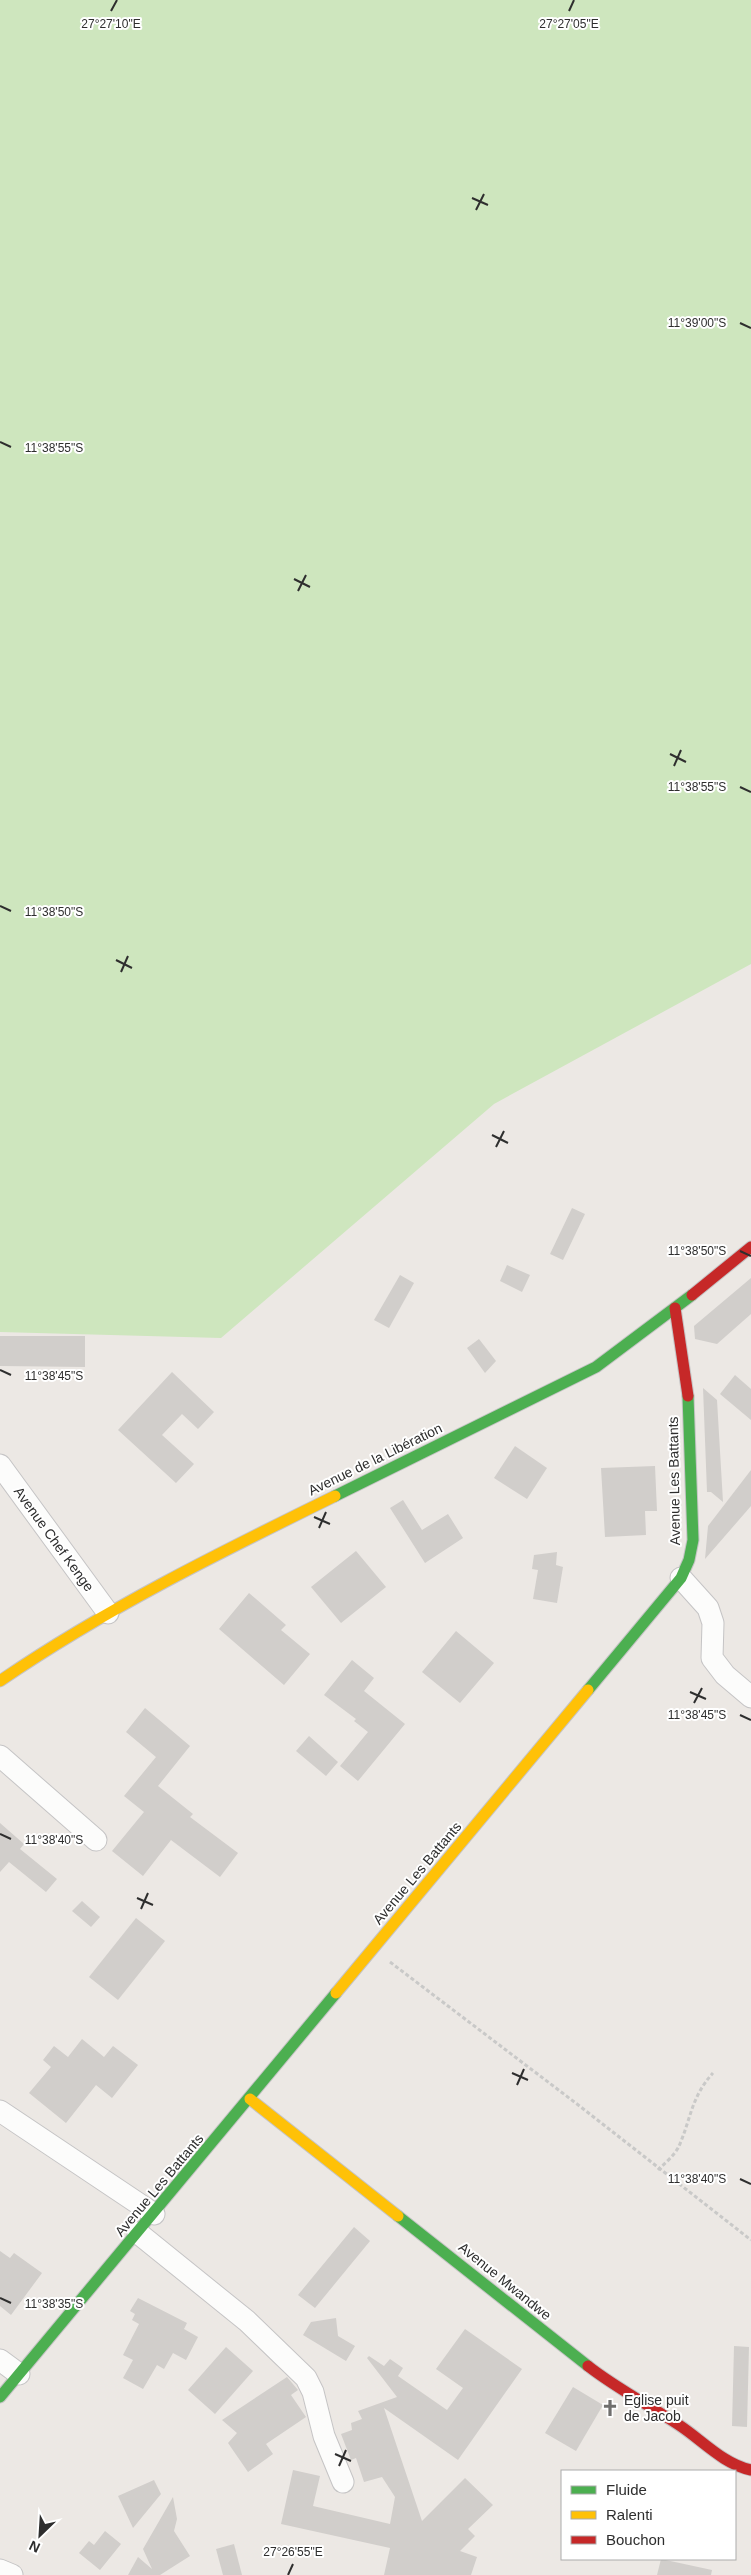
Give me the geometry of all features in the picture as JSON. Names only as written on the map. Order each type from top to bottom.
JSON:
[{"type":"street","name":"Avenue de la Libération","points":[[0,1681],[60,1640],[251,1537],[596,1366],[675,1308],[751,1247]]},
{"type":"street","name":"Avenue Les Battants","points":[[0,2397],[374,1950],[681,1578],[689,1560],[693,1540],[688,1396],[675,1308]]},
{"type":"street","name":"Avenue Chef Kenge","points":[[0,1465],[108,1613]]},
{"type":"street","points":[[681,1578],[708,1608],[713,1623],[712,1658],[725,1675],[751,1697]]},
{"type":"street","points":[[0,1756],[96,1840]]},
{"type":"street","name":"Avenue Mwandwe","points":[[250,2099],[602,2377],[681,2426],[740,2468],[751,2470]]},
{"type":"street","points":[[0,2111],[154,2214]]},
{"type":"street","points":[[138,2233],[246,2321],[306,2378],[313,2392],[324,2436],[343,2482]]},
{"type":"street","points":[[0,2360],[19,2374]]},
{"type":"street","points":[[0,2570],[12,2575]]},
{"type":"path","points":[[374,1950],[469,2024],[578,2104],[658,2170],[751,2240]]},
{"type":"path","points":[[658,2170],[678,2148],[687,2118],[702,2085],[713,2072]]},
{"type":"green space","points":[[0,0],[751,0],[751,964],[494,1104],[221,1338],[0,1332]]},
{"type":"building","points":[[572,1208],[585,1214],[563,1260],[550,1254]]},
{"type":"building","points":[[507,1265],[530,1275],[522,1292],[500,1281]]},
{"type":"building","points":[[400,1275],[414,1283],[389,1328],[374,1320]]},
{"type":"building","points":[[751,1278],[751,1314],[717,1344],[695,1339],[694,1326]]},
{"type":"building","points":[[0,1336],[85,1336],[85,1367],[0,1366]]},
{"type":"building","points":[[479,1339],[496,1361],[485,1373],[467,1348]]},
{"type":"building","points":[[172,1372],[214,1412],[198,1429],[182,1414],[162,1435],[194,1464],[176,1483],[118,1430]]},
{"type":"building","points":[[735,1375],[751,1389],[751,1420],[720,1394]]},
{"type":"building","points":[[703,1388],[717,1400],[723,1502],[711,1492],[707,1492]]},
{"type":"building","points":[[515,1446],[547,1468],[527,1499],[494,1478]]},
{"type":"building","points":[[655,1466],[657,1511],[645,1511],[646,1535],[605,1537],[601,1468]]},
{"type":"building","points":[[751,1470],[751,1506],[705,1559],[708,1526]]},
{"type":"building","points":[[403,1500],[422,1530],[448,1514],[463,1538],[425,1563],[390,1508]]},
{"type":"building","points":[[356,1551],[386,1587],[341,1623],[311,1587]]},
{"type":"building","points":[[557,1552],[556,1565],[563,1567],[557,1603],[533,1599],[538,1570],[532,1569],[534,1555]]},
{"type":"building","points":[[249,1593],[286,1625],[281,1630],[310,1654],[284,1685],[219,1629]]},
{"type":"building","points":[[456,1631],[494,1663],[460,1703],[422,1672]]},
{"type":"building","points":[[352,1660],[374,1678],[364,1691],[405,1724],[358,1781],[340,1766],[368,1732],[354,1721],[356,1719],[324,1695]]},
{"type":"building","points":[[145,1708],[190,1746],[158,1786],[193,1814],[190,1817],[238,1853],[220,1877],[171,1840],[143,1876],[112,1851],[144,1812],[124,1796],[156,1757],[126,1732]]},
{"type":"building","points":[[309,1736],[338,1762],[326,1776],[296,1751]]},
{"type":"building","points":[[0,1823],[24,1844],[20,1849],[57,1879],[46,1892],[9,1862],[0,1872]]},
{"type":"building","points":[[82,1901],[100,1917],[91,1927],[72,1911]]},
{"type":"building","points":[[136,1918],[165,1941],[118,2000],[89,1977]]},
{"type":"building","points":[[82,2039],[104,2057],[113,2046],[138,2065],[112,2098],[96,2085],[66,2123],[29,2093],[51,2067],[43,2060],[54,2046],[68,2057]]},
{"type":"building","points":[[354,2227],[370,2241],[315,2308],[298,2295]]},
{"type":"building","points":[[0,2251],[10,2258],[14,2253],[42,2273],[11,2315],[0,2306]]},
{"type":"building","points":[[138,2298],[187,2323],[184,2329],[198,2337],[186,2360],[173,2353],[164,2369],[157,2365],[143,2389],[123,2378],[133,2360],[123,2355],[139,2324],[132,2320],[135,2314],[130,2311]]},
{"type":"building","points":[[336,2318],[338,2336],[355,2346],[346,2361],[303,2335],[311,2322]]},
{"type":"building","points":[[465,2329],[522,2369],[458,2460],[384,2408],[422,2521],[465,2478],[493,2505],[468,2529],[475,2536],[460,2551],[477,2557],[471,2575],[384,2575],[390,2548],[281,2524],[293,2470],[320,2476],[313,2506],[390,2524],[395,2497],[382,2477],[364,2482],[356,2458],[351,2460],[341,2434],[352,2430],[351,2423],[362,2419],[358,2411],[397,2397],[367,2358],[369,2356],[384,2366],[390,2359],[403,2368],[398,2376],[447,2410],[463,2388],[436,2369]]},
{"type":"building","points":[[734,2346],[749,2347],[747,2427],[732,2426]]},
{"type":"building","points":[[226,2347],[253,2371],[215,2414],[188,2390]]},
{"type":"building","points":[[287,2377],[298,2390],[291,2395],[306,2417],[266,2444],[273,2454],[248,2472],[228,2443],[237,2433],[222,2420]]},
{"type":"building","points":[[573,2387],[603,2405],[576,2451],[545,2433]]},
{"type":"building","points":[[154,2480],[161,2494],[133,2528],[118,2496]]},
{"type":"building","points":[[173,2497],[177,2519],[174,2531],[190,2556],[160,2575],[128,2575],[138,2557],[152,2569],[143,2549]]},
{"type":"building","points":[[105,2531],[121,2544],[100,2570],[79,2553],[89,2541],[94,2545]]},
{"type":"building","points":[[234,2544],[242,2575],[223,2575],[216,2549]]},
{"type":"building","points":[[661,2560],[712,2570],[711,2575],[657,2575]]},
{"type":"traffic: fast","points":[[335,1496],[596,1367],[692,1295]]},
{"type":"traffic: fast","points":[[588,1690],[681,1578],[689,1560],[693,1540],[688,1396]]},
{"type":"traffic: fast","points":[[0,2397],[336,1993]]},
{"type":"traffic: fast","points":[[398,2216],[588,2366]]},
{"type":"traffic: slow","points":[[0,1681],[81,1630],[164,1582],[335,1496]]},
{"type":"traffic: slow","points":[[336,1993],[588,1690]]},
{"type":"traffic: slow","points":[[250,2099],[398,2216]]},
{"type":"traffic: jam","points":[[692,1295],[751,1247]]},
{"type":"traffic: jam","points":[[675,1308],[688,1396]]},
{"type":"traffic: jam","points":[[588,2366],[679,2425],[731,2463],[751,2470]]},
{"type":"place","name":"Eglise puit de Jacob","points":[[610,2408]]}]
